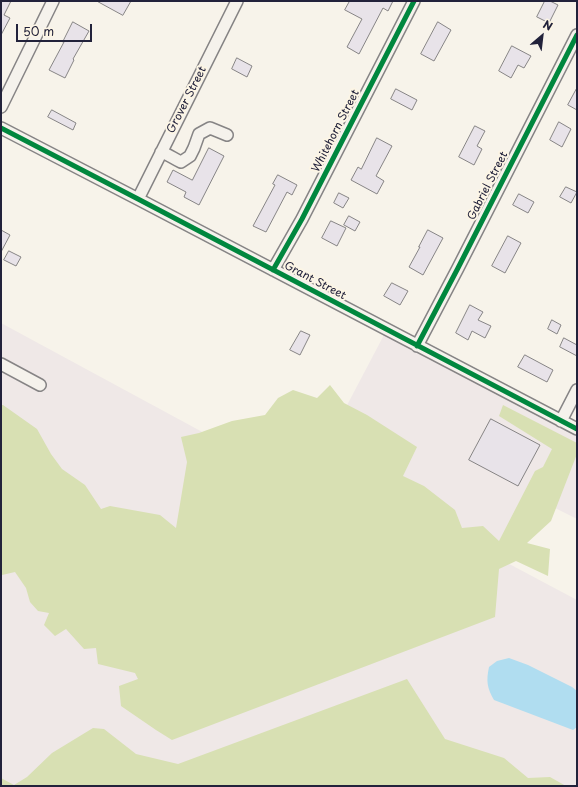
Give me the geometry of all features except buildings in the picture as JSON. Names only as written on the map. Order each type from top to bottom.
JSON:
[{"type":"street","points":[[1,107],[53,1]]},
{"type":"street","name":"Grover Street","points":[[138,199],[237,1]]},
{"type":"street","name":"Whitehorn Street","points":[[273,270],[302,219],[414,1]]},
{"type":"street","name":"Gabriel Street","points":[[417,346],[462,262],[577,34]]},
{"type":"street","points":[[161,152],[181,162],[190,156],[199,134],[210,128],[227,135]]},
{"type":"street","name":"Grant Street","points":[[2,133],[138,199],[577,429]]},
{"type":"street","points":[[1,364],[40,385]]},
{"type":"street","points":[[561,421],[577,390]]},
{"type":"shaded area","points":[[1,323],[304,487],[385,333],[577,433],[577,519],[531,496],[498,558],[577,600],[577,786],[1,786]]},
{"type":"green space","points":[[330,385],[344,403],[367,415],[417,447],[403,476],[424,486],[455,510],[462,528],[483,526],[499,541],[535,471],[543,467],[552,449],[499,416],[503,405],[577,443],[577,454],[551,521],[527,543],[550,549],[548,576],[516,561],[499,569],[495,617],[172,740],[121,706],[119,686],[138,679],[135,673],[98,664],[96,648],[84,649],[66,629],[55,636],[44,625],[49,613],[38,611],[30,602],[26,588],[15,572],[2,575],[1,405],[37,429],[51,454],[62,469],[85,485],[101,509],[110,506],[160,515],[176,528],[187,462],[181,437],[199,433],[232,421],[265,415],[278,398],[293,390],[317,398]]},
{"type":"green space","points":[[407,679],[445,739],[504,758],[528,778],[550,777],[566,786],[1,786],[1,778],[14,785],[27,777],[52,753],[93,728],[104,729],[136,754],[178,764]]},
{"type":"water","points":[[509,658],[528,665],[577,691],[577,727],[573,730],[494,700],[488,684],[489,667],[497,661]]},
{"type":"cycle path","points":[[273,270],[302,219],[414,1]]},
{"type":"cycle path","points":[[417,346],[577,35]]},
{"type":"cycle path","points":[[1,128],[577,429]]}]
